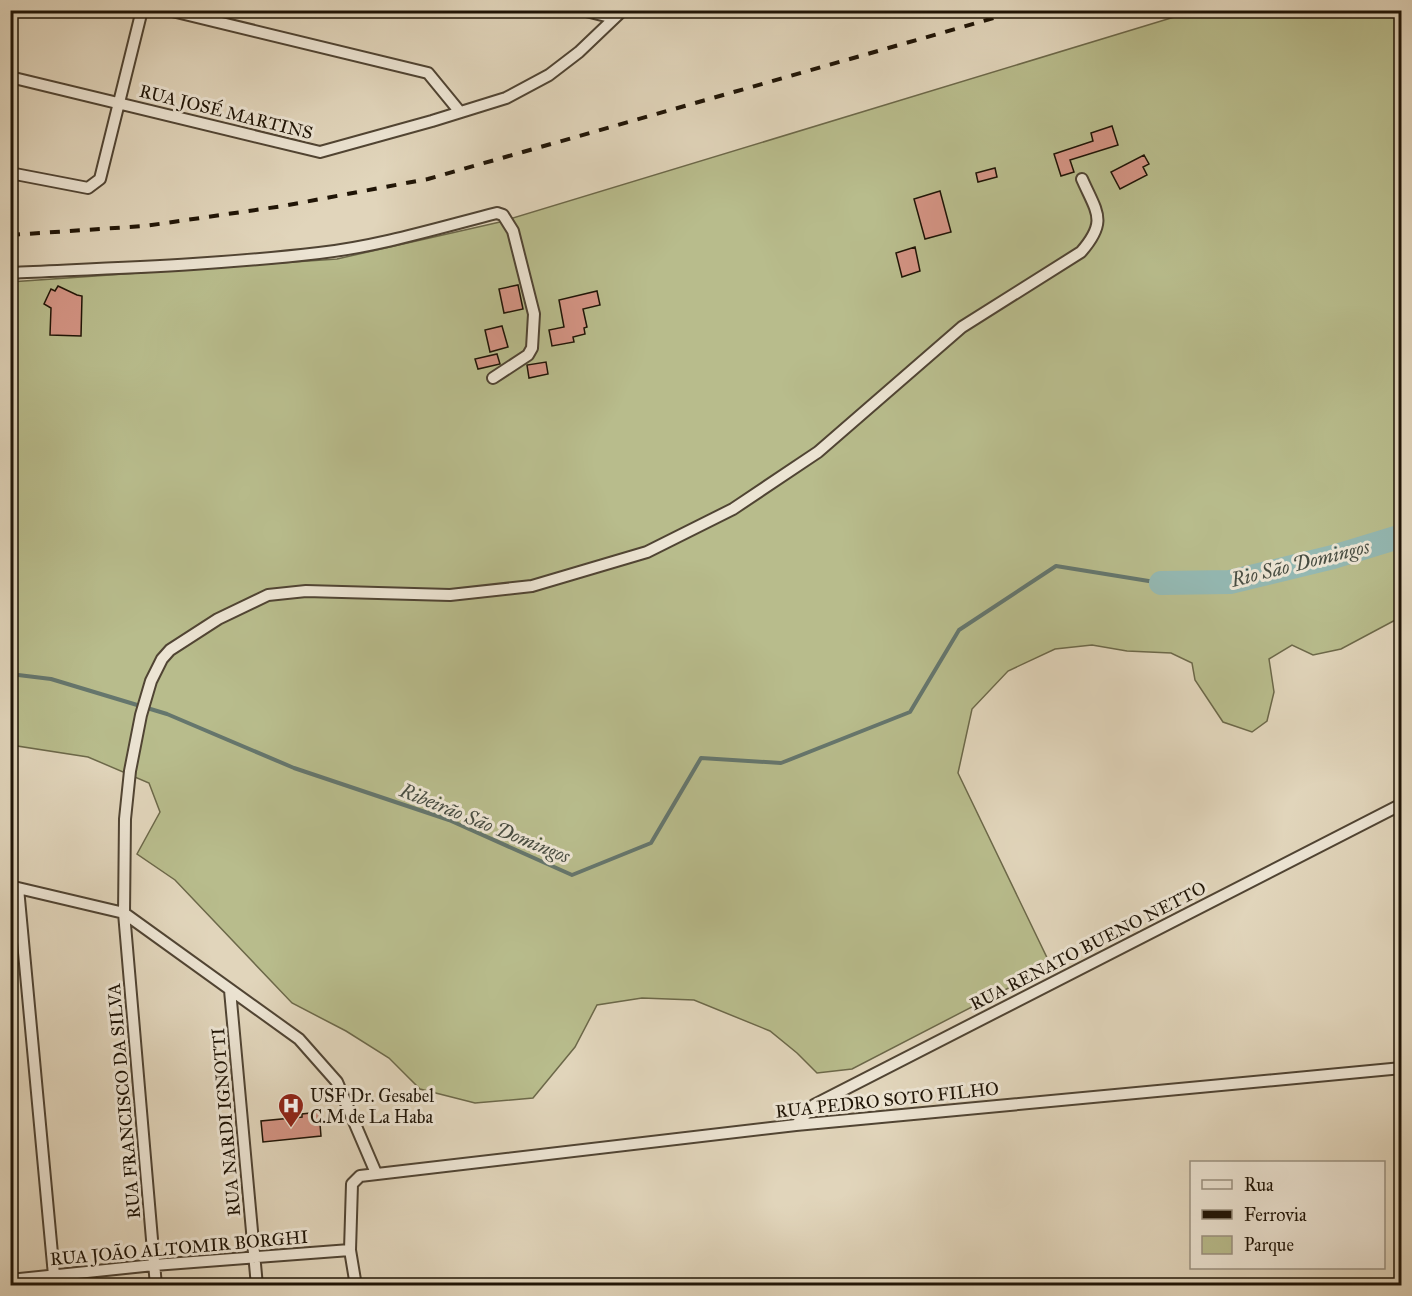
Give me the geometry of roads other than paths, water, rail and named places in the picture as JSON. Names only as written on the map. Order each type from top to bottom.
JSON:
[{"type":"street","points":[[10,173],[88,188],[100,179],[142,10]]},
{"type":"street","points":[[168,10],[428,73],[460,112]]},
{"type":"street","points":[[582,10],[618,14]]},
{"type":"street","name":"RUA JOSÉ MARTINS","points":[[10,77],[320,152],[506,98],[549,75],[579,52],[618,14]]},
{"type":"street","name":"RUA FRANCISCO DA SILVA","points":[[156,1286],[124,913],[125,819],[130,771],[141,715],[151,681],[162,659],[170,650],[218,619],[268,595],[306,591],[450,595],[532,586],[647,552],[733,509],[818,452],[962,327],[1081,252],[1095,236],[1098,223],[1096,210],[1082,179]]},
{"type":"street","points":[[10,273],[172,266],[321,253],[377,243],[497,213],[503,215],[513,231],[534,314],[532,348],[528,355],[493,378]]},
{"type":"street","name":"RUA RENATO BUENO NETTO","points":[[795,1125],[814,1105],[1401,804]]},
{"type":"street","points":[[54,1280],[14,888],[124,913],[299,1039],[337,1082],[376,1173],[360,1176],[352,1184],[350,1250],[356,1286]]},
{"type":"street","name":"RUA NARDI IGNOTTI","points":[[230,990],[257,1286]]},
{"type":"street","name":"RUA PEDRO SOTO FILHO","points":[[376,1173],[795,1125],[1401,1068]]},
{"type":"street","name":"RUA JOÃO ALTOMIR BORGHI","points":[[10,1280],[54,1280],[154,1265],[350,1250]]},
{"type":"waterway","name":"Rio São Domingos","points":[[1161,583],[1230,582],[1333,557],[1402,536]]},
{"type":"waterway","name":"Ribeirão São Domingos","points":[[10,674],[51,679],[167,714],[294,768],[449,820],[572,875],[651,843],[701,758],[781,763],[910,712],[959,630],[1056,566],[1161,583]]},
{"type":"railway","points":[[10,235],[145,226],[283,206],[428,179],[1022,10]]},
{"type":"place","name":"USF Dr. Gesabel C.M de La Haba","points":[[291,1129]]}]
